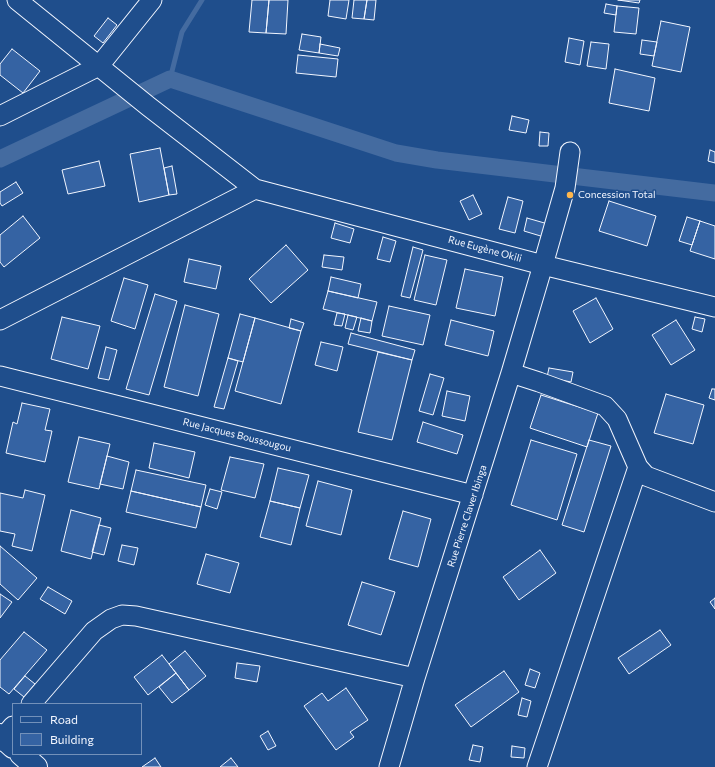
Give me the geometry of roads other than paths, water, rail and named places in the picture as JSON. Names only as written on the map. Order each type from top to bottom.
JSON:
[{"type":"main road","points":[[22,755],[36,767]]},
{"type":"street","points":[[0,320],[255,189],[148,106],[17,0]]},
{"type":"street","points":[[0,116],[99,66],[152,0]]},
{"type":"street","name":"Rue Pierre Claver Ibinga","points":[[389,767],[415,678],[511,374],[564,188],[570,152]]},
{"type":"street","name":"Rue Eugène Okili","points":[[255,189],[543,265],[715,307]]},
{"type":"street","points":[[511,374],[539,382],[606,406],[617,418],[638,467],[646,476],[715,502]]},
{"type":"street","name":"Rue Jacques Boussougou","points":[[0,376],[473,494]]},
{"type":"street","points":[[537,767],[638,467]]},
{"type":"street","points":[[32,703],[94,631],[111,619],[122,615],[136,616],[415,678]]},
{"type":"waterway","points":[[170,79],[182,32],[202,0]]},
{"type":"waterway","points":[[0,159],[170,79],[396,153],[437,160],[715,193]]},
{"type":"place","name":"Concession Total","points":[[570,195]]}]
